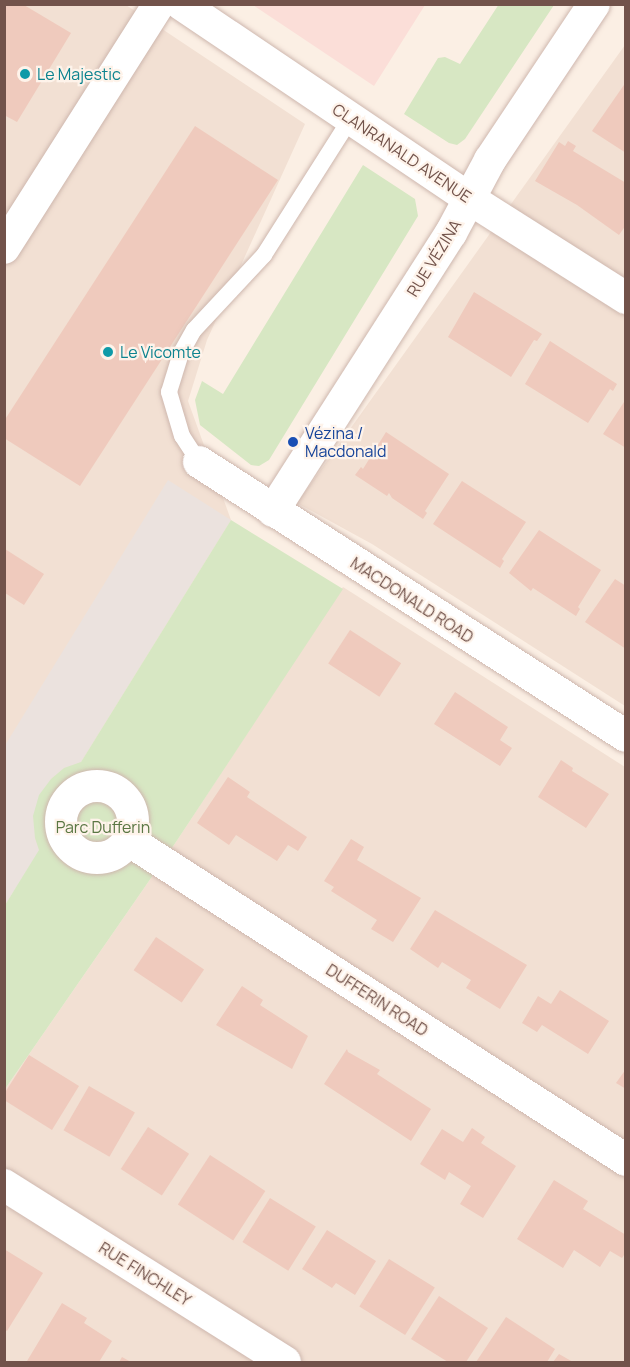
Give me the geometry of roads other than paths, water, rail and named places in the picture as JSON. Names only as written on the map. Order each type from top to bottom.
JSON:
[{"type":"street","points":[[4,248],[159,4]]},
{"type":"street","name":"CLANRANALD AVENUE","points":[[181,4],[470,199],[626,298]]},
{"type":"street","name":"RUE VÉZINA","points":[[273,511],[451,233],[490,160],[594,4]]},
{"type":"street","name":"MACDONALD ROAD","points":[[199,462],[626,736]]},
{"type":"street","name":"DUFFERIN ROAD","points":[[128,840],[626,1160]]},
{"type":"street","name":"RUE FINCHLEY","points":[[4,1185],[285,1362]]},
{"type":"lane","points":[[199,462],[182,436],[169,392],[181,353],[194,330],[264,255],[351,118]]},
{"type":"place","name":"Le Majestic","points":[[25,74]]},
{"type":"place","name":"Le Vicomte","points":[[108,352]]},
{"type":"place","name":"Vézina / Macdonald","points":[[293,442]]},
{"type":"park label","name":"Parc Dufferin","points":[[103,827]]}]
